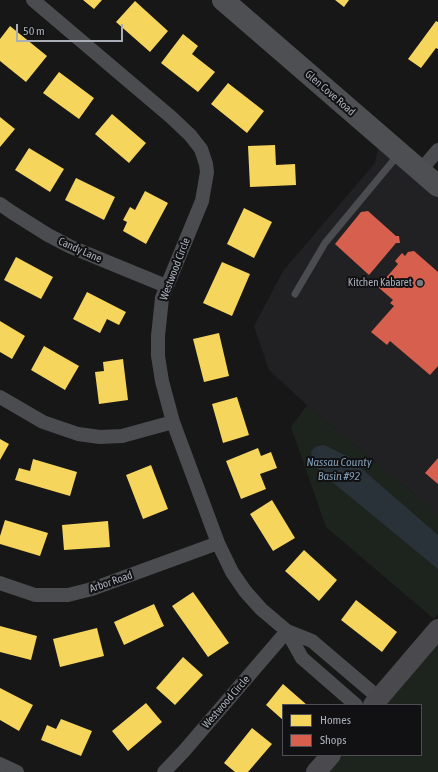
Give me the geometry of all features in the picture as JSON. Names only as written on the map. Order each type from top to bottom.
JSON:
[{"type":"main road","name":"Glen Cove Road","points":[[223,0],[438,186]]},
{"type":"main road","points":[[376,702],[438,629]]},
{"type":"main road","points":[[316,772],[329,756]]},
{"type":"street","name":"Westwood Circle","points":[[32,0],[171,117],[190,135],[201,149],[207,172],[202,201],[162,298],[158,336],[158,356],[162,381],[173,422],[218,543],[232,572],[245,591],[261,609],[287,631],[312,641],[376,702]]},
{"type":"street","points":[[420,171],[438,150]]},
{"type":"street","name":"Candy Lane","points":[[0,204],[48,235],[71,247],[166,286]]},
{"type":"street","points":[[0,397],[43,422],[78,434],[100,437],[122,436],[173,422]]},
{"type":"street","name":"Arbor Road","points":[[0,583],[35,595],[68,595],[92,589],[218,543]]},
{"type":"street","name":"Westwood Circle","points":[[287,631],[302,658],[355,704]]},
{"type":"street","name":"Westwood Circle","points":[[164,772],[184,752],[287,631]]},
{"type":"street","points":[[0,764],[18,772]]},
{"type":"lane","points":[[294,294],[325,243],[400,153]]},
{"type":"shaded area","points":[[380,137],[438,186],[438,514],[307,405],[269,370],[254,326],[283,271],[375,163]]},
{"type":"shaded area","points":[[307,405],[438,514],[438,614],[434,619],[326,527],[291,427]]},
{"type":"shaded area","points":[[438,645],[438,772],[327,772],[341,756],[422,756],[422,704],[386,704]]},
{"type":"water","name":"Nassau County Basin #92","points":[[324,445],[347,456],[438,535],[438,569],[316,467],[312,459],[311,452],[314,448]]},
{"type":"building: Homes","points":[[83,0],[102,0],[94,9]]},
{"type":"building: Homes","points":[[335,0],[349,0],[344,7]]},
{"type":"building: Homes","points":[[135,1],[168,31],[150,52],[116,22]]},
{"type":"building: Homes","points":[[436,21],[438,22],[438,49],[436,48],[421,68],[408,59]]},
{"type":"building: Homes","points":[[10,26],[47,56],[26,82],[0,61],[0,39]]},
{"type":"building: Homes","points":[[183,34],[198,46],[192,54],[215,72],[198,92],[161,63]]},
{"type":"building: Homes","points":[[59,72],[94,98],[79,119],[43,93]]},
{"type":"building: Homes","points":[[228,83],[264,111],[247,133],[211,104]]},
{"type":"building: Homes","points":[[112,114],[146,143],[129,163],[95,134]]},
{"type":"building: Homes","points":[[0,117],[15,129],[0,147]]},
{"type":"building: Homes","points":[[275,145],[276,165],[295,164],[296,185],[250,187],[248,146]]},
{"type":"building: Homes","points":[[29,148],[64,169],[50,192],[15,170]]},
{"type":"building: Homes","points":[[76,178],[115,197],[104,220],[65,200]]},
{"type":"building: Homes","points":[[145,191],[168,203],[146,244],[123,231],[127,222],[123,220],[130,207],[135,210]]},
{"type":"building: Homes","points":[[244,208],[272,222],[254,258],[227,244]]},
{"type":"building: Homes","points":[[16,257],[53,277],[41,299],[4,280]]},
{"type":"building: Homes","points":[[222,262],[250,274],[232,316],[203,303]]},
{"type":"building: Homes","points":[[87,292],[126,312],[119,325],[107,319],[100,333],[73,319]]},
{"type":"building: Homes","points":[[0,321],[25,336],[12,359],[0,352]]},
{"type":"building: Homes","points":[[219,333],[229,376],[204,382],[193,339]]},
{"type":"building: Homes","points":[[44,346],[79,366],[65,390],[31,370]]},
{"type":"building: Homes","points":[[123,359],[128,400],[99,404],[95,372],[104,371],[103,362]]},
{"type":"building: Homes","points":[[237,397],[249,435],[223,443],[212,404]]},
{"type":"building: Homes","points":[[0,439],[9,444],[0,460]]},
{"type":"building: Homes","points":[[258,448],[261,456],[271,452],[277,468],[260,474],[266,489],[241,499],[226,461]]},
{"type":"building: Homes","points":[[33,459],[77,472],[70,496],[15,480],[19,468],[30,471]]},
{"type":"building: Homes","points":[[151,465],[168,509],[143,519],[126,475]]},
{"type":"building: Homes","points":[[272,500],[295,538],[273,551],[250,514]]},
{"type":"building: Homes","points":[[5,520],[48,533],[40,556],[0,544],[0,536]]},
{"type":"building: Homes","points":[[108,521],[110,547],[64,550],[62,525]]},
{"type":"building: Homes","points":[[304,550],[337,580],[319,601],[285,571]]},
{"type":"building: Homes","points":[[193,592],[229,643],[208,657],[172,606]]},
{"type":"building: Homes","points":[[356,600],[397,632],[382,652],[341,620]]},
{"type":"building: Homes","points":[[154,604],[164,626],[124,645],[114,622]]},
{"type":"building: Homes","points":[[0,626],[37,636],[31,660],[0,652]]},
{"type":"building: Homes","points":[[97,628],[104,656],[60,667],[53,639]]},
{"type":"building: Homes","points":[[183,657],[203,675],[175,705],[156,688]]},
{"type":"building: Homes","points":[[283,684],[306,704],[282,704],[282,719],[266,705]]},
{"type":"building: Homes","points":[[0,688],[33,705],[19,731],[0,720]]},
{"type":"building: Homes","points":[[146,703],[162,722],[128,751],[112,731]]},
{"type":"building: Homes","points":[[61,719],[92,731],[81,756],[41,740],[47,725],[56,729]]},
{"type":"building: Homes","points":[[252,728],[272,744],[248,772],[235,772],[224,763]]},
{"type":"building: Shops","points":[[368,211],[396,236],[399,236],[400,243],[396,243],[369,275],[335,244],[361,212]]},
{"type":"building: Shops","points":[[414,251],[438,272],[438,366],[430,375],[390,341],[387,345],[371,332],[394,306],[390,303],[393,300],[378,287],[398,264],[395,261],[402,253],[405,256],[408,252]]},
{"type":"building: Shops","points":[[438,458],[438,484],[425,473]]},
{"type":"place","name":"Kitchen Kabaret","points":[[420,283]]}]
